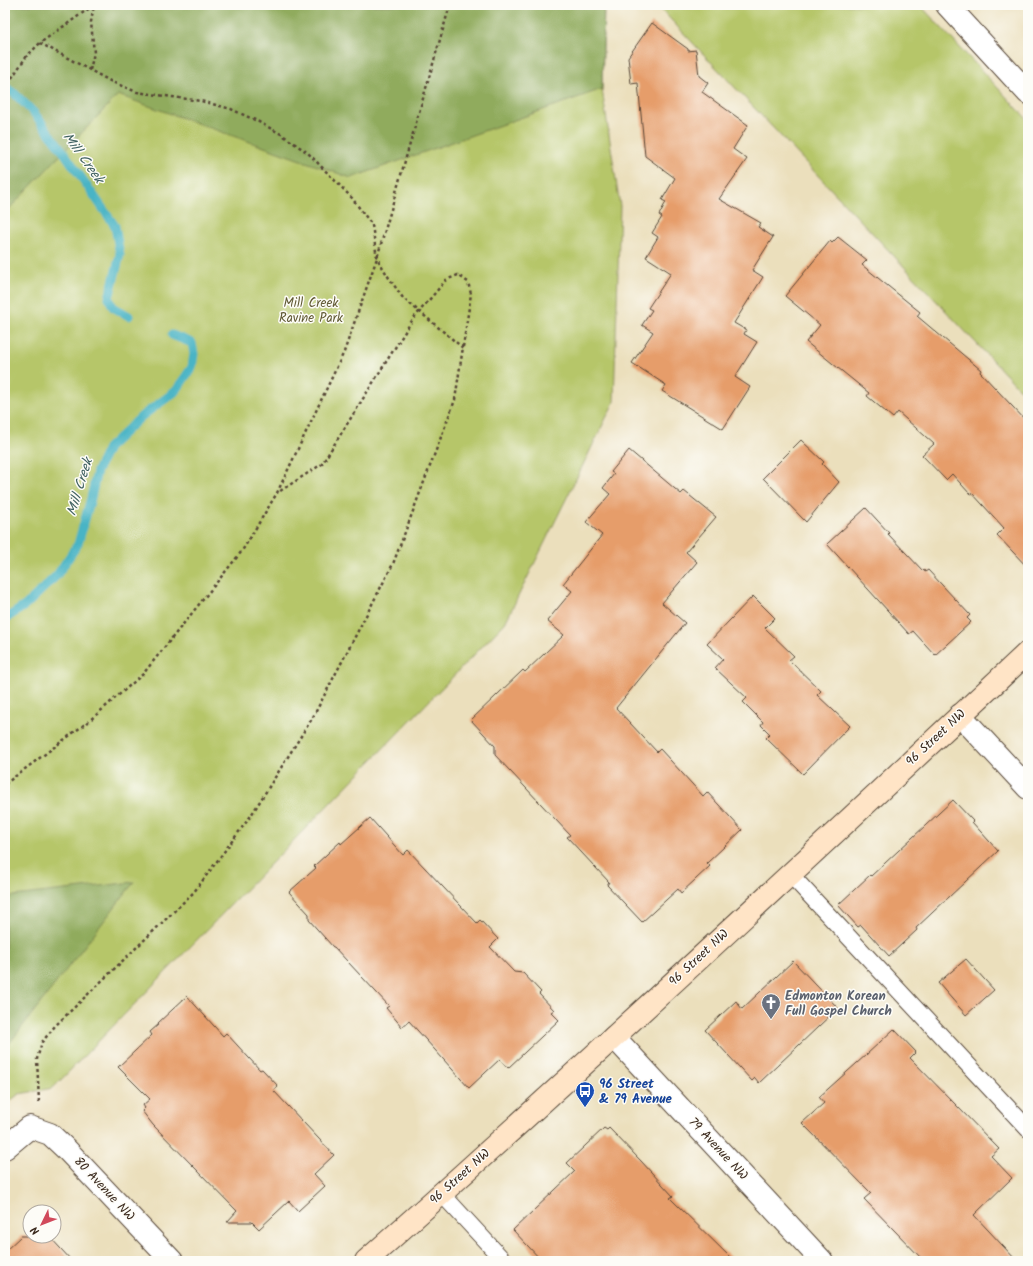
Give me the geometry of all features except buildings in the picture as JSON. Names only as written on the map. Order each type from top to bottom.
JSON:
[{"type":"street","points":[[947,5],[1028,93]]},
{"type":"street","name":"96 Street NW","points":[[366,1261],[442,1194],[614,1037],[1028,652]]},
{"type":"street","points":[[960,715],[1028,788]]},
{"type":"street","name":"79 Avenue NW","points":[[614,1037],[822,1261]]},
{"type":"street","points":[[5,1148],[30,1127]]},
{"type":"street","name":"80 Avenue NW","points":[[30,1127],[50,1134],[67,1150],[172,1261]]},
{"type":"lane","points":[[790,874],[1028,1129]]},
{"type":"lane","points":[[442,1194],[504,1261]]},
{"type":"path","points":[[5,88],[26,57],[40,43],[94,5]]},
{"type":"path","points":[[90,70],[94,53],[91,22],[94,5]]},
{"type":"path","points":[[5,784],[89,721],[142,674],[242,551],[277,493],[344,352],[377,258],[450,5]]},
{"type":"path","points":[[40,43],[112,82],[137,92],[201,101],[231,109],[281,134],[308,153],[352,198],[372,225],[377,258],[403,298],[463,348]]},
{"type":"path","points":[[5,138],[5,200]]},
{"type":"path","points":[[30,1127],[39,1103],[37,1059],[42,1042],[55,1026],[194,892],[250,817],[313,717],[393,564],[455,400],[471,294],[468,282],[458,275],[446,280],[413,319],[322,464],[277,493]]},
{"type":"green space","name":"Mill Creek Ravine Park","points":[[5,5],[604,5],[602,89],[620,206],[614,402],[505,623],[53,1088],[19,1094],[5,1105]]},
{"type":"green space","points":[[5,5],[604,5],[602,89],[351,178],[118,95],[5,213]]},
{"type":"green space","points":[[657,5],[920,5],[1028,120],[1028,398]]},
{"type":"green space","points":[[134,882],[5,1049],[5,897]]},
{"type":"waterway","name":"Mill Creek","points":[[5,87],[15,94],[34,113],[63,151],[115,226],[120,255],[109,298],[113,307],[129,316]]},
{"type":"waterway","name":"Mill Creek","points":[[5,619],[26,605],[57,575],[78,544],[97,471],[108,448],[142,416],[176,391],[192,367],[194,354],[192,343],[172,335]]},
{"type":"place","name":"Edmonton Korean Full Gospel Church","points":[[771,1020]]},
{"type":"place","name":"96 Street & 79 Avenue","points":[[585,1108]]}]
